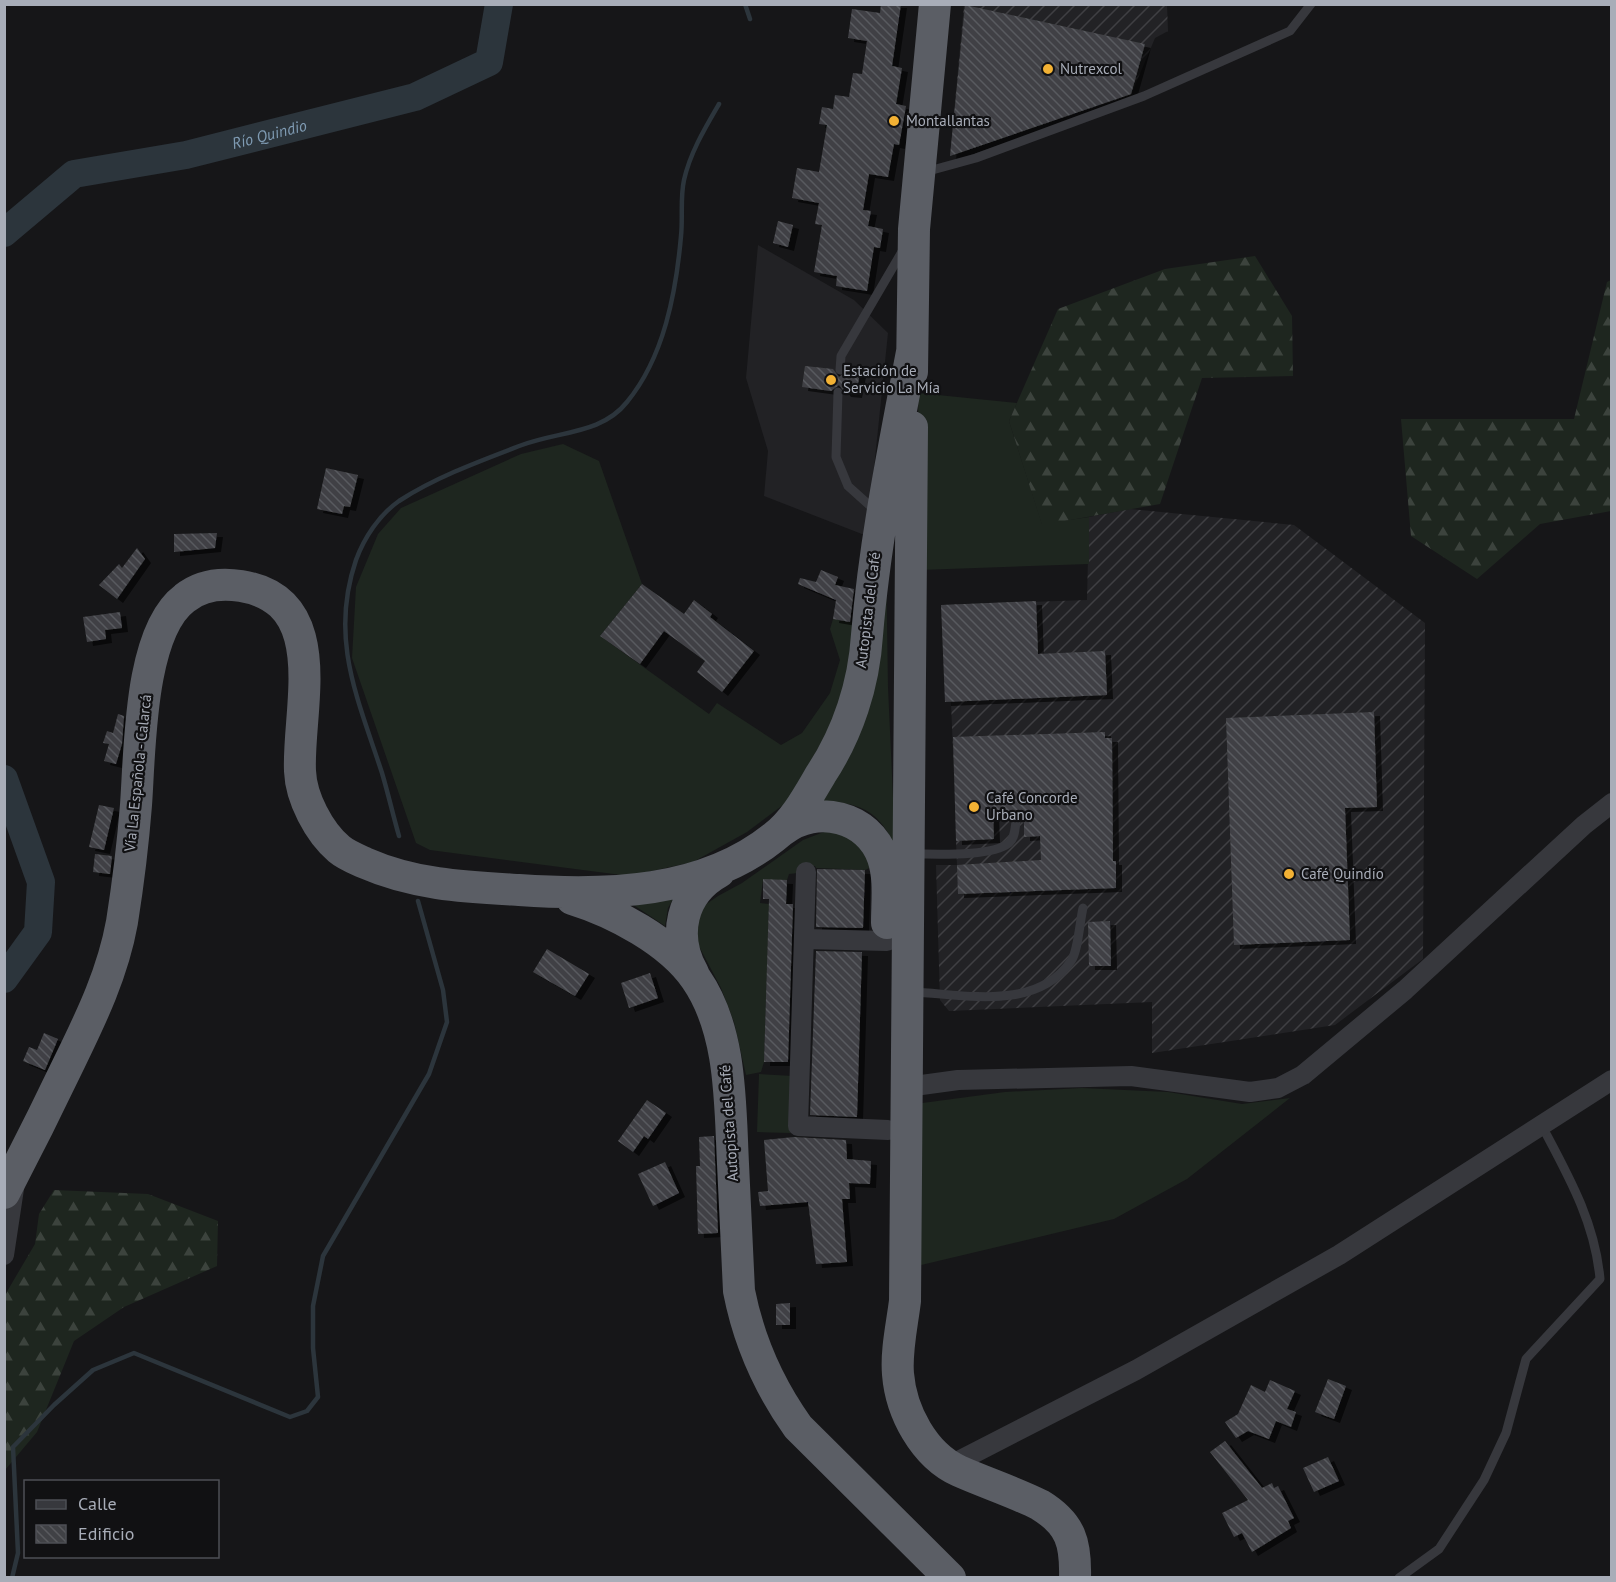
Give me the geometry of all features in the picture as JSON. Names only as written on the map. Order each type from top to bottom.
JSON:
[{"type":"highway","name":"Autopista del Café","points":[[935,4],[914,229],[906,1301],[898,1374],[904,1404],[921,1438],[949,1466],[1025,1497],[1052,1512],[1065,1526],[1076,1550],[1075,1578]]},
{"type":"highway","name":"Autopista del Café","points":[[551,892],[610,893],[670,884],[728,867],[775,837],[801,808],[833,756],[854,708],[866,651],[872,573],[880,515],[912,352]]},
{"type":"highway","name":"Vía La Española - Calarcá","points":[[10,1182],[96,1007],[111,970],[122,922],[135,812],[143,698],[153,655],[168,617],[183,599],[200,590],[227,584],[250,587],[272,597],[290,615],[304,646],[305,697],[300,775],[310,808],[324,832],[340,851],[393,874],[441,886],[551,892]]},
{"type":"highway","points":[[775,837],[791,824],[806,818],[826,816],[853,823],[865,831],[883,858],[887,884],[889,1300],[899,1352]]},
{"type":"highway","points":[[696,978],[685,959],[682,948],[680,937],[683,915],[693,894],[708,878],[728,867]]},
{"type":"highway","name":"Autopista del Café","points":[[551,892],[592,905],[630,924],[666,948],[696,978],[716,1024],[724,1056],[730,1099],[739,1291],[745,1320],[760,1363],[779,1400],[798,1427],[950,1578]]},
{"type":"street","points":[[907,1087],[958,1080],[1131,1076],[1250,1092],[1278,1088],[1303,1075],[1405,990],[1584,825],[1611,803]]},
{"type":"street","points":[[806,872],[798,1126],[888,1130]]},
{"type":"street","points":[[804,939],[887,941]]},
{"type":"street","points":[[949,1466],[1136,1370],[1339,1255],[1611,1080]]},
{"type":"street","points":[[4,1255],[8,1248],[10,1182]]},
{"type":"lane","points":[[920,173],[976,158],[1144,96],[1290,31],[1311,4]]},
{"type":"lane","points":[[840,370],[841,356],[887,280],[914,229]]},
{"type":"lane","points":[[838,392],[836,457],[848,486],[880,515]]},
{"type":"lane","points":[[909,854],[988,850],[1005,845],[1014,836],[1016,821]]},
{"type":"lane","points":[[908,992],[968,997],[997,996],[1031,991],[1050,983],[1073,960],[1083,908]]},
{"type":"lane","points":[[1399,1578],[1438,1549],[1484,1480],[1501,1442],[1526,1359],[1600,1279],[1598,1257],[1583,1202],[1542,1126]]},
{"type":"shaded area","name":"Nutrexcol","points":[[964,5],[1167,5],[1168,31],[1155,38],[1131,95],[950,156]]},
{"type":"shaded area","points":[[758,245],[854,300],[888,333],[867,536],[764,496],[768,451],[746,378]]},
{"type":"shaded area","points":[[1130,509],[1294,525],[1425,623],[1423,959],[1335,1025],[1152,1053],[1152,1002],[949,1011],[940,1000],[936,865],[957,865],[956,841],[994,839],[990,772],[954,775],[951,702],[941,605],[1087,600],[1089,517]]},
{"type":"green space","points":[[1255,256],[1292,316],[1293,376],[1202,378],[1160,504],[1042,525],[1009,421],[1058,309],[1165,269]]},
{"type":"green space","points":[[1611,280],[1611,511],[1540,524],[1477,579],[1411,536],[1401,419],[1574,419],[1607,282]]},
{"type":"green space","points":[[918,393],[1017,403],[1009,421],[1042,524],[1089,517],[1089,564],[920,570]]},
{"type":"green space","points":[[563,444],[599,461],[642,584],[600,636],[709,714],[717,703],[781,745],[802,733],[830,693],[840,660],[830,629],[833,619],[855,623],[843,705],[787,802],[747,832],[693,862],[629,876],[430,850],[416,843],[352,658],[356,587],[378,534],[401,508],[521,454]]},
{"type":"green space","points":[[886,558],[888,687],[895,841],[892,841],[879,820],[860,808],[839,803],[814,808]]},
{"type":"green space","points":[[829,830],[856,838],[876,865],[865,870],[816,868],[815,866],[799,868],[798,873],[789,874],[787,880],[763,880],[760,903],[769,904],[764,1062],[761,1072],[746,1075],[734,1022],[721,988],[692,933],[705,905],[742,883],[803,840]]},
{"type":"green space","points":[[677,892],[668,908],[665,926],[629,902]]},
{"type":"green space","points":[[759,1074],[793,1076],[790,1133],[757,1132]]},
{"type":"green space","points":[[1082,1088],[1168,1092],[1242,1104],[1290,1098],[1187,1179],[1114,1219],[917,1266],[915,1104],[1005,1092]]},
{"type":"green space","points":[[54,1190],[148,1194],[218,1221],[217,1266],[124,1307],[74,1341],[37,1432],[5,1470],[5,1295],[35,1244],[39,1214]]},
{"type":"building","points":[[881,4],[901,4],[892,66],[902,68],[896,104],[906,106],[899,145],[894,144],[888,177],[869,174],[863,210],[871,211],[868,226],[883,229],[880,248],[874,247],[867,291],[836,286],[837,276],[814,272],[822,225],[815,224],[819,203],[792,198],[797,168],[819,172],[827,125],[819,124],[822,107],[833,109],[835,95],[849,97],[853,73],[862,74],[867,41],[848,38],[852,9],[880,13]]},
{"type":"building","name":"Nutrexcol","points":[[965,5],[1145,44],[1131,94],[950,156]]},
{"type":"building","points":[[778,221],[793,225],[788,247],[773,243]]},
{"type":"building","name":"Estación de Servicio La Mía","points":[[805,366],[833,369],[839,377],[847,371],[860,373],[856,394],[845,393],[839,385],[831,391],[802,387]]},
{"type":"building","points":[[326,468],[358,475],[350,507],[344,506],[342,514],[317,509]]},
{"type":"building","points":[[217,533],[215,548],[174,552],[174,534]]},
{"type":"building","points":[[137,548],[145,559],[117,599],[99,585],[119,564],[122,568]]},
{"type":"building","points":[[821,570],[838,577],[835,585],[854,589],[850,622],[833,619],[836,600],[798,584],[800,578],[816,582]]},
{"type":"building","points":[[642,584],[684,614],[694,600],[712,614],[710,617],[754,651],[722,692],[697,672],[705,661],[664,631],[640,664],[600,636]]},
{"type":"building","points":[[1036,601],[1038,654],[1105,651],[1107,695],[945,702],[941,605]]},
{"type":"building","points":[[120,612],[122,628],[105,630],[106,639],[87,642],[83,617]]},
{"type":"building","name":"Café Quindío","points":[[1374,712],[1377,807],[1345,808],[1350,940],[1234,945],[1226,718]]},
{"type":"building","points":[[118,714],[124,716],[122,744],[116,764],[104,761],[109,744],[103,743],[107,731],[113,733]]},
{"type":"building","points":[[1105,732],[1105,738],[1112,738],[1113,861],[1116,861],[1116,888],[958,894],[957,865],[1041,860],[1040,836],[1024,837],[1024,811],[993,812],[994,839],[956,841],[953,737]]},
{"type":"building","points":[[99,805],[114,808],[104,850],[89,847]]},
{"type":"building","points":[[95,854],[112,856],[110,874],[93,872]]},
{"type":"building","points":[[817,869],[865,870],[863,928],[816,927]]},
{"type":"building","points":[[763,879],[787,880],[786,904],[793,904],[788,1062],[764,1062],[769,899],[763,899]]},
{"type":"building","points":[[1110,921],[1111,966],[1089,966],[1088,922]]},
{"type":"building","points":[[547,949],[589,974],[575,996],[533,972]]},
{"type":"building","points":[[816,951],[862,952],[857,1117],[810,1115]]},
{"type":"building","points":[[650,973],[658,998],[629,1008],[621,983]]},
{"type":"building","points":[[44,1033],[58,1039],[45,1070],[23,1061],[29,1047],[37,1050]]},
{"type":"building","points":[[647,1100],[666,1113],[648,1139],[644,1136],[633,1152],[618,1141]]},
{"type":"building","points":[[714,1136],[718,1233],[698,1234],[696,1166],[700,1166],[699,1137]]},
{"type":"building","points":[[794,1137],[846,1140],[847,1159],[871,1161],[870,1184],[849,1183],[850,1199],[842,1199],[847,1262],[816,1264],[808,1202],[760,1206],[758,1192],[768,1191],[764,1140]]},
{"type":"building","points":[[665,1162],[679,1193],[653,1206],[638,1174]]},
{"type":"building","points":[[790,1303],[790,1325],[776,1325],[776,1304]]},
{"type":"building","points":[[1328,1379],[1346,1386],[1334,1419],[1315,1412]]},
{"type":"building","points":[[1270,1380],[1295,1391],[1287,1409],[1296,1412],[1291,1427],[1276,1421],[1269,1439],[1248,1431],[1236,1438],[1225,1422],[1238,1414],[1251,1385],[1265,1392]]},
{"type":"building","points":[[1225,1441],[1262,1488],[1272,1483],[1274,1488],[1278,1486],[1294,1518],[1288,1521],[1291,1528],[1252,1552],[1242,1533],[1234,1537],[1222,1513],[1248,1500],[1210,1452]]},
{"type":"building","points":[[1328,1457],[1339,1481],[1314,1492],[1303,1468]]},
{"type":"waterway","name":"Río Quindio","points":[[4,233],[74,174],[186,155],[415,97],[489,62],[499,4]]},
{"type":"waterway","points":[[745,4],[750,19]]},
{"type":"waterway","points":[[399,836],[382,773],[356,694],[346,643],[345,616],[348,589],[359,552],[368,535],[385,513],[413,492],[459,470],[522,445],[593,426],[617,412],[627,402],[650,365],[666,324],[679,258],[684,180],[694,150],[719,104]]},
{"type":"waterway","name":"Río Quindio","points":[[4,779],[41,882],[38,932],[4,979]]},
{"type":"waterway","points":[[12,1578],[18,1553],[13,1447],[54,1405],[93,1370],[134,1353],[290,1417],[307,1411],[318,1397],[313,1348],[313,1306],[323,1256],[429,1074],[447,1022],[443,990],[418,901]]},
{"type":"place","name":"Nutrexcol","points":[[1048,69]]},
{"type":"place","name":"Montallantas","points":[[894,121]]},
{"type":"place","name":"Estación de Servicio La Mía","points":[[831,380]]},
{"type":"place","name":"Café Concorde Urbano","points":[[974,807]]},
{"type":"place","name":"Café Quindío","points":[[1289,874]]}]
